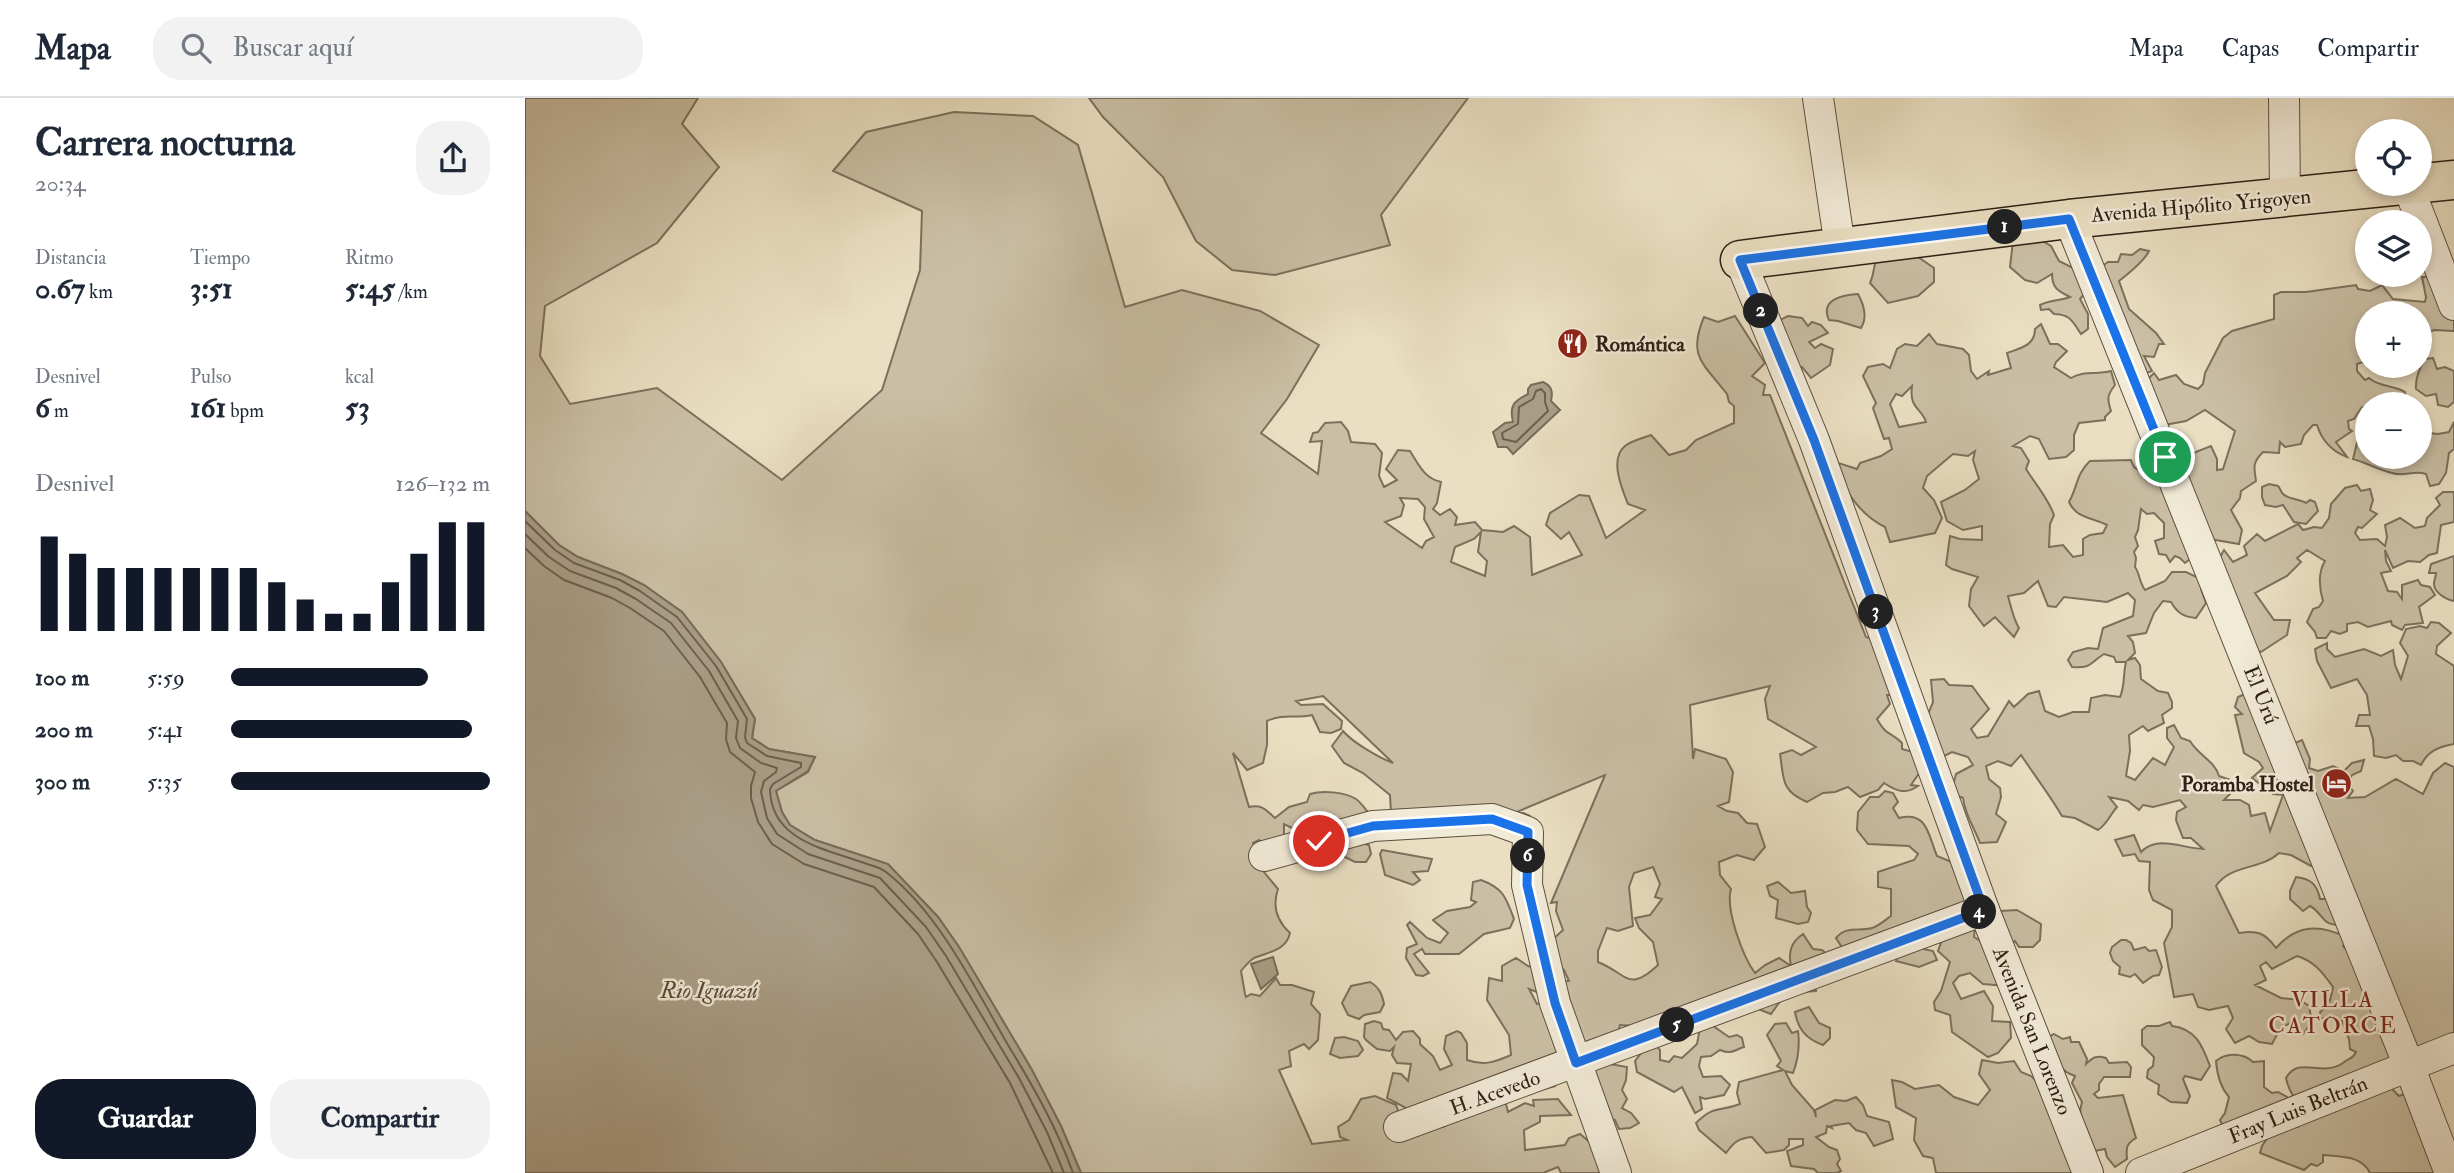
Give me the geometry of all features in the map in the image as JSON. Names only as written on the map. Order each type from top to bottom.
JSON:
[{"type":"main road","name":"Avenida Hipólito Yrigoyen","points":[[2432,183],[2454,180]]},
{"type":"main road","name":"Avenida Hipólito Yrigoyen","points":[[1740,260],[2069,219],[2355,191]]},
{"type":"street","points":[[1818,98],[1840,247]]},
{"type":"street","points":[[2284,98],[2285,198]]},
{"type":"street","points":[[2412,196],[2454,305]]},
{"type":"street","name":"El Urú","points":[[2069,219],[2450,1173]]},
{"type":"street","name":"Avenida San Lorenzo","points":[[1740,260],[1814,440],[1984,910],[2088,1173]]},
{"type":"street","points":[[1264,856],[1373,826],[1492,819],[1528,832],[1527,885],[1555,1003],[1616,1173]]},
{"type":"street","name":"H. Acevedo","points":[[1399,1127],[1984,910]]},
{"type":"street","name":"Fray Luis Beltrán","points":[[2141,1173],[2454,1048]]},
{"type":"shaded area","points":[[525,98],[698,98],[682,124],[719,167],[657,243],[545,306],[540,356],[570,404],[657,388],[782,480],[882,390],[920,270],[922,211],[833,171],[866,132],[954,112],[1033,116],[1078,145],[1125,307],[1182,290],[1260,311],[1319,345],[1287,399],[1261,433],[1318,474],[1322,441],[1310,442],[1313,433],[1318,432],[1325,423],[1341,422],[1348,431],[1351,442],[1375,444],[1382,453],[1379,476],[1384,487],[1397,480],[1386,469],[1398,450],[1410,451],[1426,474],[1441,482],[1437,503],[1433,509],[1440,515],[1450,509],[1457,517],[1455,525],[1475,522],[1482,530],[1503,532],[1514,526],[1530,537],[1532,575],[1582,555],[1569,532],[1561,539],[1546,525],[1550,513],[1579,495],[1589,496],[1606,538],[1645,510],[1628,504],[1620,482],[1618,458],[1625,446],[1651,435],[1669,455],[1686,450],[1696,440],[1734,423],[1734,406],[1705,367],[1697,342],[1704,317],[1718,322],[1735,316],[1765,363],[1752,376],[1765,385],[1763,395],[1770,395],[1866,637],[1873,639],[1887,686],[1895,695],[1887,695],[1890,704],[1877,719],[1886,731],[1902,743],[1902,749],[1917,753],[1920,772],[1911,785],[1918,786],[1901,791],[1884,783],[1878,790],[1860,797],[1848,787],[1823,793],[1807,802],[1792,794],[1785,784],[1780,754],[1792,750],[1801,755],[1816,747],[1768,719],[1765,699],[1770,686],[1690,705],[1693,759],[1695,749],[1726,759],[1733,772],[1729,802],[1718,806],[1738,813],[1747,823],[1757,824],[1765,847],[1754,860],[1737,855],[1719,862],[1720,875],[1731,889],[1731,908],[1736,932],[1750,966],[1755,973],[1779,958],[1791,966],[1791,948],[1803,934],[1813,949],[1822,950],[1830,957],[1814,978],[1816,991],[1786,993],[1771,1014],[1753,1007],[1636,1026],[1620,1025],[1616,1040],[1555,1086],[1505,1100],[1508,1112],[1525,1103],[1534,1106],[1533,1100],[1558,1099],[1571,1115],[1540,1116],[1540,1122],[1524,1130],[1525,1150],[1565,1145],[1569,1138],[1580,1134],[1599,1150],[1609,1173],[1561,1173],[1558,1167],[1543,1173],[1081,1173],[1061,1126],[1032,1070],[959,947],[938,917],[888,864],[815,840],[790,825],[782,812],[776,791],[808,772],[815,757],[769,749],[752,738],[755,719],[721,662],[682,612],[644,585],[578,557],[559,545],[525,511]],"holes":[[[1400,498],[1418,499],[1425,507],[1424,519],[1434,537],[1426,541],[1422,548],[1385,522],[1401,516],[1404,505]],[[1481,532],[1478,552],[1487,561],[1485,576],[1451,562],[1455,547],[1474,539]],[[1323,696],[1393,763],[1367,750],[1343,731],[1332,746],[1344,763],[1363,773],[1390,795],[1391,813],[1531,824],[1530,816],[1519,811],[1605,775],[1551,903],[1557,902],[1556,911],[1563,930],[1550,942],[1548,960],[1564,970],[1569,981],[1560,982],[1548,1001],[1537,1004],[1529,989],[1542,994],[1538,969],[1516,958],[1502,966],[1502,981],[1489,978],[1487,1000],[1509,1035],[1511,1055],[1489,1062],[1467,1060],[1467,1043],[1457,1031],[1446,1036],[1444,1049],[1452,1065],[1440,1070],[1433,1056],[1420,1044],[1420,1039],[1413,1031],[1403,1032],[1396,1040],[1389,1030],[1383,1029],[1381,1023],[1374,1021],[1365,1024],[1366,1040],[1377,1049],[1390,1051],[1394,1047],[1392,1055],[1397,1063],[1411,1064],[1408,1081],[1401,1074],[1393,1073],[1387,1098],[1442,1127],[1392,1134],[1400,1116],[1396,1105],[1375,1096],[1361,1099],[1349,1120],[1338,1127],[1340,1137],[1347,1140],[1312,1144],[1279,1070],[1291,1066],[1289,1051],[1304,1044],[1309,1049],[1318,1040],[1320,1014],[1311,1004],[1314,992],[1292,985],[1280,985],[1276,978],[1260,996],[1251,994],[1246,997],[1241,971],[1254,958],[1285,944],[1290,933],[1276,912],[1278,889],[1259,866],[1253,843],[1259,840],[1269,850],[1284,840],[1284,824],[1306,835],[1372,817],[1356,799],[1333,792],[1310,794],[1307,802],[1289,807],[1275,818],[1261,807],[1249,807],[1233,753],[1247,770],[1263,763],[1267,745],[1267,721],[1279,717],[1312,715],[1320,732],[1331,733],[1341,729],[1342,721],[1323,704],[1301,705],[1296,701]],[[1653,867],[1660,884],[1655,897],[1662,899],[1650,915],[1635,918],[1639,928],[1653,942],[1658,965],[1634,980],[1598,962],[1598,951],[1607,928],[1618,931],[1633,926],[1629,887],[1634,873]]]},
{"type":"shaded area","points":[[1089,98],[1468,98],[1381,215],[1390,245],[1275,275],[1232,270],[1196,241],[1163,177],[1103,117]]},
{"type":"shaded area","points":[[2039,239],[2051,246],[2059,261],[2081,272],[2087,291],[2080,299],[2088,314],[2088,329],[2081,334],[2067,317],[2054,314],[2049,309],[2041,310],[2040,305],[2070,297],[2053,283],[2052,274],[2037,283],[2025,280],[2010,267],[2013,241]]},
{"type":"shaded area","points":[[2140,249],[2149,251],[2140,263],[2119,281],[2129,309],[2156,333],[2164,344],[2159,344],[2154,357],[2144,356],[2152,371],[2144,374],[2101,267],[2108,262],[2118,262],[2121,254],[2132,255]]},
{"type":"shaded area","points":[[1879,253],[1918,257],[1934,268],[1934,282],[1918,296],[1888,303],[1870,283]]},
{"type":"shaded area","points":[[2432,282],[2454,308],[2454,331],[2432,331],[2432,301],[2425,301],[2424,287],[2432,287]]},
{"type":"shaded area","points":[[2355,285],[2358,289],[2370,291],[2384,287],[2393,299],[2414,301],[2355,301],[2355,378],[2369,378],[2405,392],[2355,392],[2355,418],[2348,421],[2352,431],[2336,442],[2347,457],[2328,445],[2317,425],[2313,425],[2304,435],[2301,444],[2285,447],[2280,442],[2279,453],[2263,452],[2255,465],[2256,481],[2241,491],[2240,498],[2231,510],[2242,530],[2239,544],[2198,537],[2199,552],[2185,563],[2175,556],[2170,562],[2166,555],[2159,554],[2155,541],[2164,538],[2164,523],[2154,513],[2147,514],[2141,509],[2135,537],[2138,546],[2134,552],[2135,567],[2145,590],[2165,581],[2172,572],[2186,572],[2203,580],[2201,589],[2206,603],[2196,618],[2178,612],[2171,602],[2163,601],[2154,613],[2146,633],[2128,636],[2133,642],[2135,653],[2128,660],[2135,658],[2140,665],[2141,679],[2158,691],[2168,693],[2172,708],[2162,715],[2164,723],[2148,731],[2143,726],[2129,735],[2130,751],[2126,776],[2135,780],[2153,758],[2165,765],[2174,747],[2167,738],[2167,728],[2174,725],[2181,738],[2190,741],[2214,766],[2219,776],[2233,781],[2232,792],[2224,800],[2240,800],[2249,805],[2251,816],[2265,813],[2270,831],[2283,795],[2273,794],[2252,778],[2263,768],[2259,762],[2244,753],[2235,715],[2242,714],[2235,707],[2238,697],[2245,694],[2288,746],[2302,740],[2310,759],[2309,768],[2318,771],[2333,766],[2344,771],[2352,763],[2364,760],[2361,771],[2352,775],[2347,783],[2353,791],[2348,798],[2365,797],[2396,779],[2423,794],[2433,773],[2445,763],[2454,767],[2454,1038],[2448,1050],[2409,1046],[2322,859],[2311,866],[2291,855],[2279,853],[2264,862],[2230,874],[2216,886],[2239,933],[2261,934],[2276,948],[2292,934],[2309,929],[2328,930],[2348,938],[2343,946],[2351,954],[2396,1042],[2387,1084],[2399,1096],[2409,1092],[2449,1173],[2370,1173],[2356,1160],[2323,1155],[2323,1162],[2317,1166],[2311,1164],[2304,1170],[2260,1153],[2268,1137],[2224,1128],[2220,1120],[2225,1113],[2229,1097],[2219,1080],[2216,1061],[2225,1056],[2245,1057],[2253,1062],[2264,1061],[2264,1087],[2272,1093],[2278,1092],[2287,1097],[2289,1122],[2298,1127],[2311,1113],[2290,1090],[2286,1078],[2291,1071],[2304,1067],[2335,1067],[2356,1052],[2350,1049],[2342,1021],[2320,1018],[2320,1012],[2326,1007],[2333,987],[2322,972],[2303,958],[2297,956],[2272,969],[2266,962],[2260,966],[2266,980],[2255,985],[2281,998],[2300,1000],[2309,1006],[2312,1022],[2303,1034],[2290,1023],[2280,1029],[2272,1044],[2259,1042],[2249,1036],[2235,1043],[2226,1029],[2233,1018],[2228,1006],[2209,1010],[2198,1007],[2193,994],[2174,997],[2164,943],[2172,927],[2172,910],[2153,900],[2149,890],[2150,862],[2139,861],[2135,854],[2123,856],[2115,840],[2134,835],[2141,852],[2162,843],[2203,849],[2191,838],[2183,838],[2176,820],[2177,812],[2186,807],[2180,800],[2153,807],[2143,805],[2139,810],[2128,801],[2109,797],[2117,807],[2098,830],[2075,818],[2062,816],[2021,755],[2011,766],[1998,761],[1986,766],[1989,779],[2000,788],[2001,797],[1996,814],[2006,822],[1997,842],[1980,843],[1963,798],[1951,793],[1956,774],[1973,765],[1968,757],[1952,752],[1940,758],[1927,717],[1933,702],[1931,680],[1944,679],[1949,685],[1972,686],[1989,709],[1971,729],[1977,738],[1988,736],[2009,701],[2014,707],[2028,694],[2039,691],[2045,711],[2059,717],[2073,712],[2089,712],[2091,698],[2105,695],[2120,697],[2126,662],[2116,662],[2114,657],[2104,654],[2084,667],[2072,667],[2068,660],[2073,652],[2088,648],[2098,649],[2103,628],[2133,616],[2135,600],[2128,593],[2107,602],[2064,597],[2056,607],[2048,606],[2038,581],[2024,593],[2008,596],[2019,628],[2014,637],[1995,617],[1984,626],[1969,606],[1971,589],[1978,577],[1946,565],[1950,536],[1982,540],[1982,526],[1963,530],[1947,521],[1941,502],[1965,490],[1979,479],[1973,460],[1975,451],[1968,456],[1953,454],[1927,476],[1923,488],[1934,500],[1942,518],[1935,533],[1890,542],[1885,527],[1867,515],[1853,499],[1832,461],[1857,469],[1860,463],[1892,449],[1889,438],[1884,439],[1873,408],[1876,403],[1863,376],[1868,367],[1883,364],[1890,368],[1897,349],[1905,344],[1917,346],[1929,334],[1937,344],[1963,349],[1969,355],[1971,371],[1977,379],[1989,371],[1988,375],[2011,368],[2007,353],[2030,343],[2035,329],[2041,324],[2050,344],[2058,344],[2067,351],[2054,367],[2071,378],[2081,374],[2111,371],[2115,385],[2109,397],[2111,411],[2105,420],[2079,423],[2074,435],[2074,450],[2066,457],[2049,459],[2039,439],[2030,436],[2013,446],[2021,448],[2029,461],[2026,469],[2054,515],[2050,524],[2049,547],[2063,545],[2073,557],[2083,555],[2083,539],[2103,533],[2107,525],[2076,512],[2069,502],[2080,475],[2090,461],[2131,460],[2134,467],[2145,474],[2146,480],[2148,473],[2155,481],[2167,484],[2178,452],[2191,454],[2211,446],[2217,459],[2217,470],[2223,469],[2235,431],[2205,410],[2186,421],[2164,425],[2147,380],[2154,373],[2159,380],[2176,375],[2184,384],[2198,389],[2203,384],[2205,373],[2223,338],[2232,331],[2274,319],[2274,295],[2281,292],[2306,292]],"holes":[[[1912,386],[1912,399],[1926,422],[1899,427],[1890,404],[1896,394],[1902,396]]]},
{"type":"shaded area","points":[[1858,294],[1864,311],[1861,328],[1829,320],[1827,308],[1830,303],[1839,297]]},
{"type":"shaded area","points":[[1788,316],[1802,318],[1808,326],[1812,322],[1821,325],[1828,333],[1809,342],[1815,348],[1821,344],[1833,349],[1830,365],[1811,378],[1802,367],[1796,368],[1776,322]]},
{"type":"shaded area","points":[[2432,358],[2437,369],[2445,367],[2454,371],[2454,402],[2448,407],[2438,405],[2436,394],[2416,389],[2417,378],[2432,378]]},
{"type":"shaded area","points":[[2454,422],[2454,449],[2449,453],[2446,473],[2439,484],[2430,486],[2426,474],[2396,474],[2379,469],[2432,469],[2432,433],[2449,432]]},
{"type":"shaded area","points":[[2269,484],[2278,486],[2288,497],[2306,503],[2310,500],[2315,502],[2318,511],[2306,524],[2294,522],[2283,505],[2265,505],[2262,487]]},
{"type":"shaded area","points":[[2357,485],[2361,491],[2370,489],[2373,500],[2370,510],[2377,514],[2362,528],[2358,527],[2355,533],[2360,540],[2377,539],[2385,546],[2385,525],[2400,518],[2415,528],[2425,526],[2427,518],[2440,505],[2436,498],[2443,492],[2454,492],[2454,522],[2441,525],[2437,553],[2420,562],[2408,561],[2393,568],[2385,550],[2391,571],[2381,573],[2388,591],[2397,592],[2402,599],[2402,585],[2418,580],[2421,585],[2430,587],[2435,595],[2419,607],[2423,623],[2405,625],[2402,630],[2392,625],[2391,621],[2368,627],[2358,622],[2347,624],[2347,631],[2340,634],[2331,631],[2326,638],[2317,638],[2307,622],[2313,609],[2319,607],[2323,601],[2320,580],[2325,561],[2307,550],[2297,558],[2301,562],[2287,576],[2255,593],[2274,620],[2290,620],[2287,635],[2261,652],[2251,649],[2215,566],[2224,550],[2233,562],[2247,555],[2244,546],[2257,534],[2265,541],[2298,524],[2303,530],[2322,528],[2329,518],[2331,504],[2345,488]]},
{"type":"shaded area","points":[[2454,556],[2454,601],[2438,593],[2434,584],[2436,573],[2429,573],[2431,564]]},
{"type":"shaded area","points":[[2431,622],[2439,623],[2451,633],[2437,646],[2436,654],[2454,666],[2454,744],[2434,750],[2421,765],[2413,761],[2403,761],[2396,755],[2386,758],[2374,756],[2369,726],[2356,726],[2359,715],[2370,715],[2367,695],[2357,679],[2331,688],[2317,661],[2315,649],[2327,643],[2327,649],[2335,657],[2364,649],[2381,656],[2393,650],[2401,679],[2408,656],[2400,643],[2406,629],[2420,626],[2427,628]]},
{"type":"shaded area","points":[[1885,791],[1893,793],[1898,802],[1893,808],[1899,818],[1909,817],[1921,821],[1929,833],[1937,856],[1959,865],[1976,919],[1974,937],[1984,943],[2007,986],[1983,984],[1970,973],[1959,976],[1953,983],[1961,999],[1984,991],[1993,1006],[1992,1021],[2010,1022],[2011,1038],[1998,1053],[1988,1057],[1952,1032],[1950,1015],[1935,1010],[1934,1002],[1941,991],[1950,962],[1938,951],[1942,940],[1919,941],[1924,949],[1933,951],[1937,960],[1919,967],[1896,961],[1898,956],[1843,949],[1836,938],[1849,930],[1875,927],[1891,916],[1891,889],[1878,887],[1878,872],[1914,860],[1918,854],[1909,846],[1868,844],[1857,830],[1858,812],[1870,797],[1879,797]]},
{"type":"shaded area","points":[[1357,842],[1369,845],[1371,854],[1366,862],[1355,862],[1343,856],[1334,860],[1321,859],[1320,852]]},
{"type":"shaded area","points":[[1382,850],[1432,859],[1428,871],[1413,872],[1420,880],[1413,885],[1385,875],[1380,854]]},
{"type":"shaded area","points":[[2296,877],[2313,883],[2320,899],[2330,899],[2341,924],[2330,924],[2310,906],[2303,911],[2290,899],[2290,891]]},
{"type":"shaded area","points":[[1481,880],[1494,886],[1506,899],[1514,919],[1510,928],[1484,934],[1459,954],[1425,954],[1422,949],[1414,954],[1429,973],[1416,975],[1406,958],[1407,948],[1417,944],[1407,925],[1410,922],[1427,938],[1440,943],[1448,933],[1433,920],[1447,911],[1470,907],[1476,902],[1471,900],[1473,882]]},
{"type":"shaded area","points":[[1778,882],[1791,893],[1805,891],[1807,907],[1811,913],[1808,922],[1798,924],[1776,918],[1778,900],[1770,896],[1767,886]]},
{"type":"shaded area","points":[[2017,910],[2041,924],[2040,940],[2033,947],[2019,947],[2015,941],[2011,945],[2000,911]]},
{"type":"shaded area","points":[[2121,940],[2131,943],[2134,950],[2145,947],[2149,951],[2156,950],[2162,967],[2159,975],[2143,983],[2135,974],[2130,977],[2119,974],[2120,967],[2113,961],[2110,953],[2112,947]]},
{"type":"shaded area","points":[[1370,982],[1382,997],[1384,1004],[1380,1012],[1364,1015],[1359,1019],[1348,1015],[1342,1003],[1351,986]]},
{"type":"shaded area","points":[[1809,1007],[1819,1023],[1830,1028],[1830,1038],[1823,1045],[1807,1036],[1798,1023],[1795,1012]]},
{"type":"shaded area","points":[[2170,1022],[2172,1026],[2187,1031],[2197,1039],[2210,1066],[2201,1080],[2185,1076],[2183,1079],[2190,1096],[2187,1103],[2171,1102],[2158,1094],[2159,1085],[2147,1078],[2154,1057],[2142,1045],[2142,1030],[2147,1026]]},
{"type":"shaded area","points":[[1701,1023],[1713,1026],[1729,1037],[1737,1035],[1742,1038],[1744,1047],[1730,1052],[1720,1050],[1711,1056],[1701,1057],[1699,1066],[1703,1077],[1721,1076],[1730,1085],[1724,1095],[1705,1099],[1700,1097],[1702,1109],[1695,1113],[1682,1087],[1674,1092],[1637,1072],[1635,1061],[1654,1043],[1660,1050],[1660,1060],[1669,1062],[1674,1056],[1682,1058],[1697,1044]]},
{"type":"shaded area","points":[[1786,1023],[1792,1033],[1798,1031],[1799,1042],[1793,1073],[1785,1071],[1792,1085],[1814,1110],[1816,1117],[1815,1110],[1835,1100],[1846,1101],[1856,1097],[1867,1116],[1889,1122],[1893,1139],[1874,1146],[1866,1133],[1856,1130],[1849,1123],[1831,1126],[1832,1128],[1827,1126],[1826,1133],[1816,1137],[1837,1150],[1840,1159],[1837,1164],[1841,1171],[1837,1173],[1818,1173],[1814,1169],[1791,1166],[1787,1151],[1803,1145],[1803,1139],[1789,1139],[1789,1145],[1784,1150],[1766,1153],[1752,1137],[1737,1141],[1726,1153],[1699,1130],[1696,1123],[1713,1111],[1740,1104],[1737,1093],[1739,1082],[1783,1070],[1777,1066],[1781,1061],[1767,1035],[1775,1024]]},
{"type":"shaded area","points":[[2054,1034],[2063,1039],[2070,1037],[2071,1042],[2079,1042],[2087,1059],[2086,1064],[2093,1058],[2100,1057],[2106,1058],[2109,1063],[2127,1062],[2131,1067],[2130,1077],[2104,1077],[2099,1084],[2099,1090],[2094,1094],[2098,1098],[2123,1095],[2136,1138],[2127,1147],[2127,1159],[2115,1167],[2107,1157],[2105,1149],[2095,1151],[2085,1133],[2080,1115],[2082,1102],[2072,1083],[2075,1076],[2060,1066],[2047,1038]]},
{"type":"shaded area","points":[[1344,1037],[1358,1041],[1363,1050],[1358,1056],[1340,1058],[1330,1054],[1335,1038]]},
{"type":"shaded area","points":[[1982,1060],[1998,1063],[2014,1061],[2021,1072],[2031,1076],[2043,1087],[2085,1173],[1936,1173],[1933,1158],[1923,1156],[1914,1140],[1916,1118],[1896,1107],[1892,1080],[1915,1089],[1939,1085],[1954,1097],[1978,1105],[1990,1090],[1979,1074]]},
{"type":"shaded area","points":[[1610,1064],[1627,1067],[1622,1090],[1627,1099],[1622,1108],[1631,1113],[1639,1123],[1630,1128],[1619,1129],[1615,1120],[1605,1116],[1593,1073],[1599,1066]]},
{"type":"water","points":[[1543,382],[1550,387],[1551,401],[1560,410],[1513,454],[1507,447],[1498,447],[1493,432],[1505,423],[1513,422],[1514,404],[1528,394],[1531,385]]},
{"type":"water","name":"Rio Iguazú","points":[[525,511],[559,545],[578,557],[644,585],[682,612],[721,662],[755,719],[752,738],[769,749],[815,757],[808,771],[776,791],[782,812],[790,825],[815,840],[888,864],[938,917],[959,947],[1032,1070],[1061,1126],[1081,1173],[525,1173]]},
{"type":"water","points":[[1273,957],[1278,974],[1261,989],[1251,964]]},
{"type":"place","name":"Romántica","points":[[1572,344]]},
{"type":"place","name":"Poramba Hostel","points":[[2337,784]]},
{"type":"district","name":"VILLA CATORCE","points":[[2333,1012]]},
{"type":"route","points":[[1319,841],[1373,826],[1492,819],[1528,832],[1527,885],[1555,1003],[1576,1063],[1984,910],[1814,440],[1740,260],[2069,219],[2165,457]]}]
